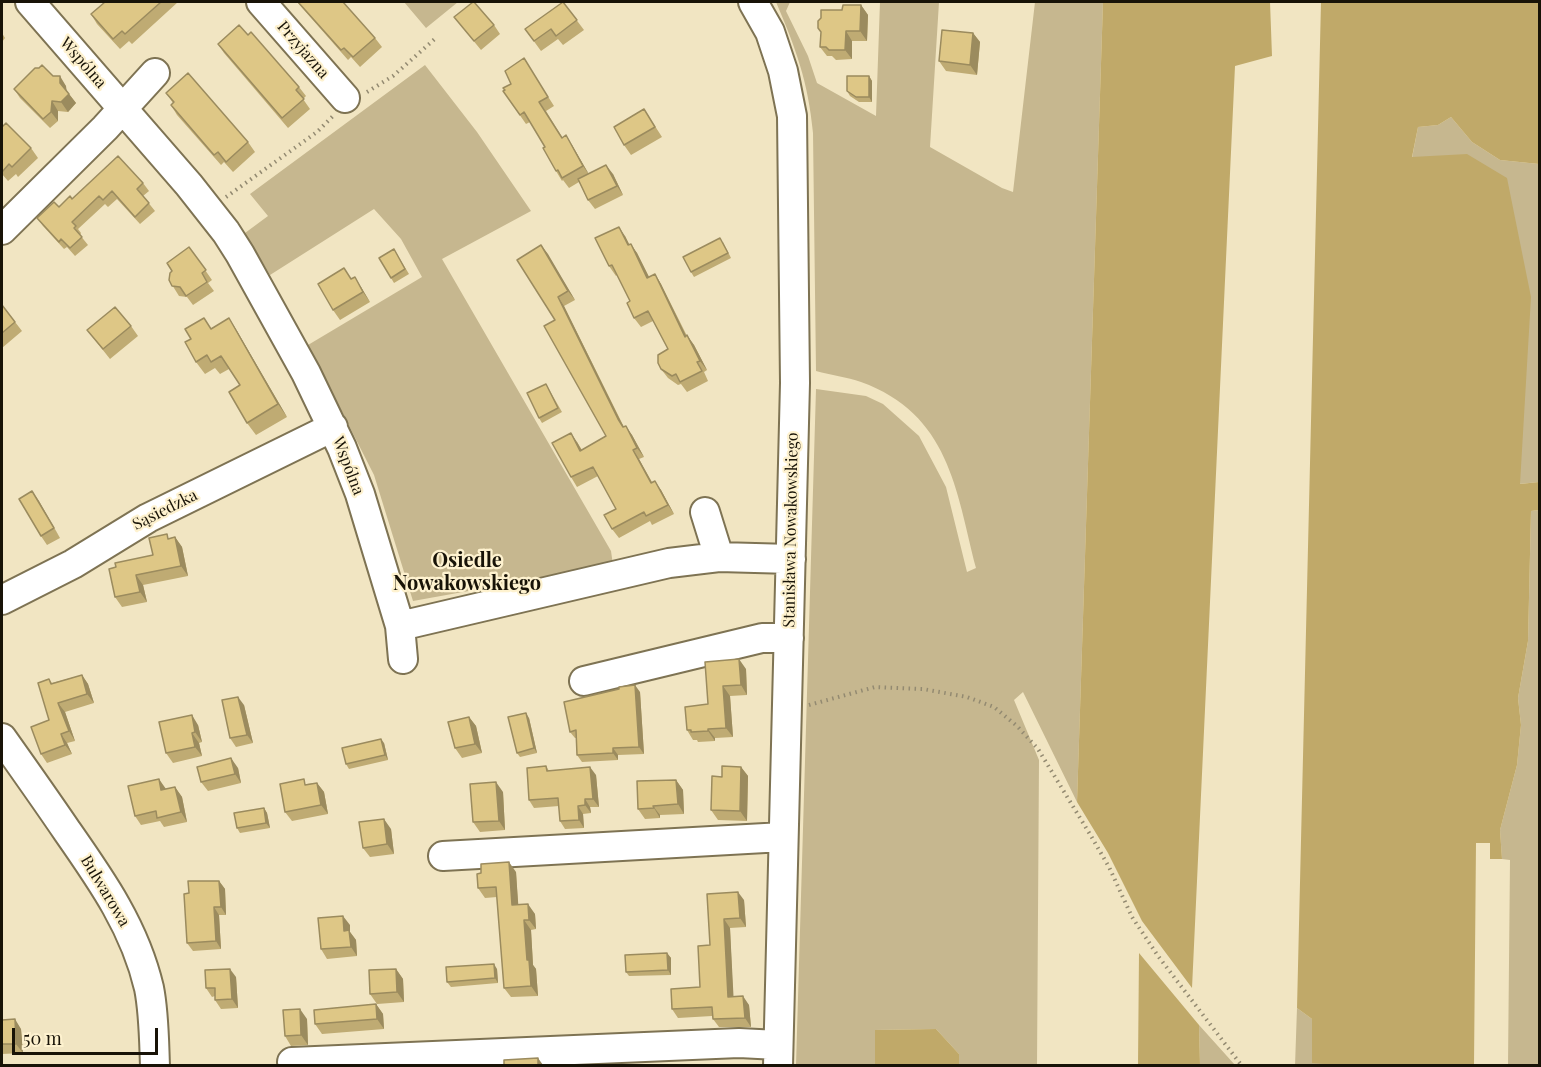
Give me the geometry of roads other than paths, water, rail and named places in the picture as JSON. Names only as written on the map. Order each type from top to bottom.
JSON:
[{"type":"street","name":"Przyjazna","points":[[261,2],[345,98]]},
{"type":"street","name":"Stanisława Nowakowskiego","points":[[753,2],[770,32],[783,71],[792,116],[795,356],[778,1055]]},
{"type":"street","name":"Wspólna","points":[[37,4],[226,232],[260,288],[333,427],[360,494],[400,626],[403,659]]},
{"type":"street","points":[[2,230],[105,128],[155,74]]},
{"type":"street","name":"Sąsiedzka","points":[[2,600],[73,564],[148,518],[333,427]]},
{"type":"street","points":[[705,512],[719,557]]},
{"type":"street","points":[[400,626],[669,563],[719,557],[791,559]]},
{"type":"street","points":[[584,681],[762,638],[789,638]]},
{"type":"street","name":"Bulwarowa","points":[[2,738],[96,872],[134,939],[149,989],[155,1065]]},
{"type":"street","points":[[444,856],[783,837]]},
{"type":"street","points":[[292,1062],[739,1043],[778,1055]]},
{"type":"district","name":"Osiedle Nowakowskiego","points":[[467,572]]}]
